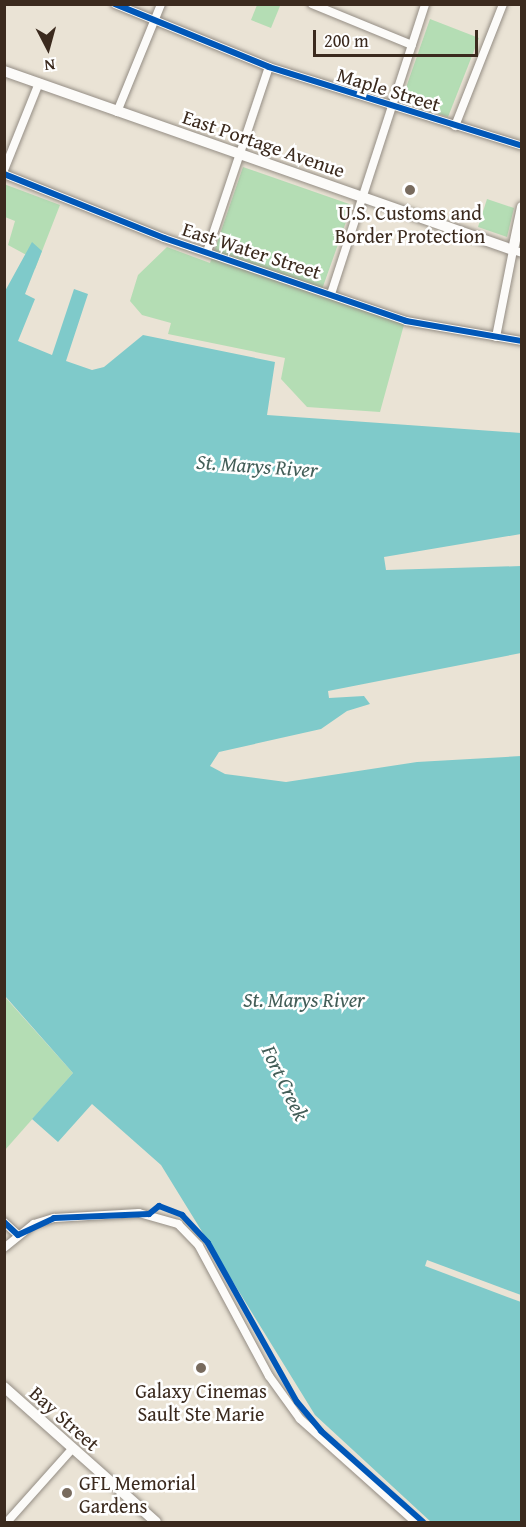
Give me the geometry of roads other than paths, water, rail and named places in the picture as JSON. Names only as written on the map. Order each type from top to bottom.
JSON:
[{"type":"main road","name":"East Portage Avenue","points":[[4,71],[517,251]]},
{"type":"main road","points":[[517,251],[522,207]]},
{"type":"main road","name":"Bay Street","points":[[4,1388],[156,1522]]},
{"type":"street","name":"Maple Street","points":[[115,4],[268,67],[392,108],[522,146]]},
{"type":"street","points":[[117,112],[161,4]]},
{"type":"street","points":[[312,4],[412,45]]},
{"type":"street","points":[[331,294],[425,4]]},
{"type":"street","points":[[455,126],[503,4]]},
{"type":"street","points":[[207,252],[268,67]]},
{"type":"street","points":[[4,172],[39,83]]},
{"type":"street","name":"East Water Street","points":[[4,172],[207,252],[406,321],[522,341]]},
{"type":"street","points":[[496,337],[517,251]]},
{"type":"street","points":[[4,1248],[34,1224],[69,1216],[139,1213],[178,1224],[199,1246],[269,1376],[300,1419],[415,1522]]},
{"type":"street","points":[[4,1222],[18,1235]]},
{"type":"street","points":[[7,1522],[73,1448]]},
{"type":"water","name":"St. Marys River","points":[[32,242],[42,251],[25,294],[35,299],[18,341],[52,355],[74,289],[88,294],[66,361],[92,370],[104,367],[143,335],[275,362],[267,415],[521,433],[521,534],[384,557],[386,570],[521,566],[521,653],[328,691],[329,698],[364,696],[370,704],[347,711],[321,729],[219,752],[210,766],[225,774],[286,782],[417,762],[521,756],[521,1522],[431,1522],[315,1415],[161,1165],[92,1104],[58,1142],[32,1119],[73,1073],[5,996],[4,293]]},
{"type":"place","name":"U.S. Customs and Border Protection","points":[[410,190]]},
{"type":"place","name":"Galaxy Cinemas Sault Ste Marie","points":[[201,1368]]},
{"type":"place","name":"GFL Memorial Gardens","points":[[67,1493]]},
{"type":"water label","name":"Fort Creek","points":[[285,1083]]}]
